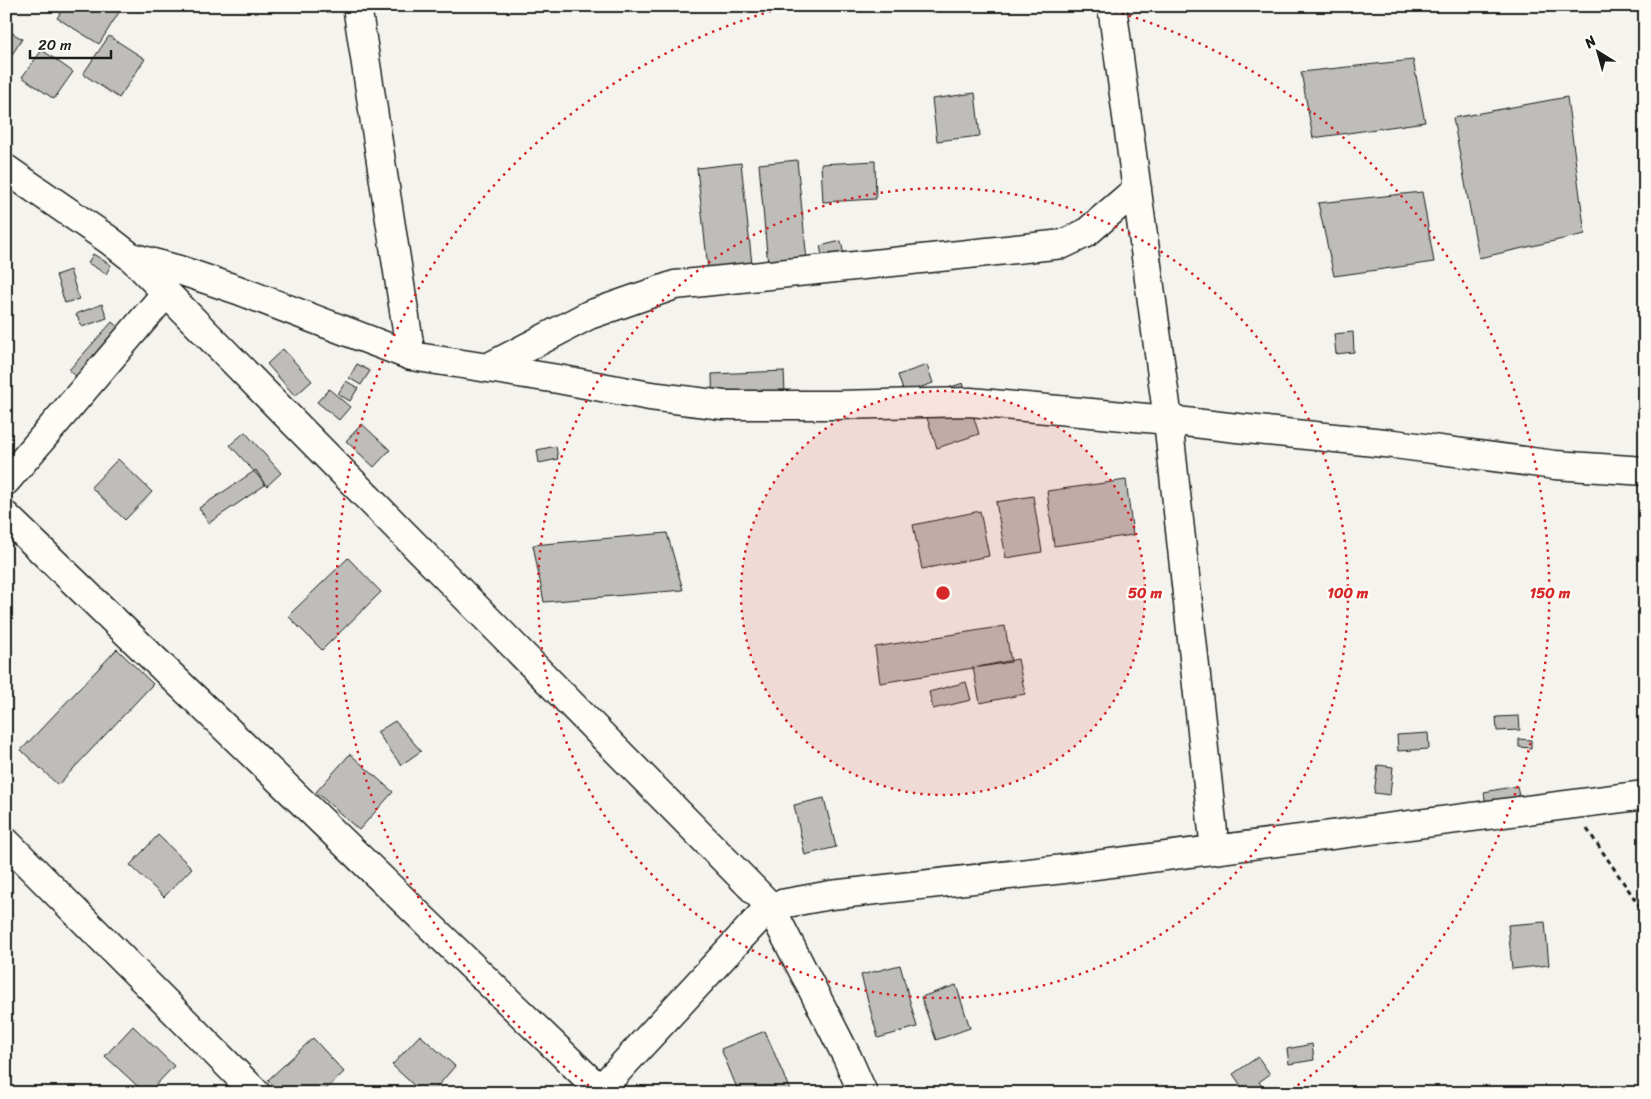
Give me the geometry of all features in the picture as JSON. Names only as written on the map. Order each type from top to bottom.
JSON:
[{"type":"street","points":[[356,6],[411,356]]},
{"type":"street","points":[[1112,6],[1168,420],[1215,850]]},
{"type":"street","points":[[6,168],[131,257],[770,906],[848,1057],[863,1093]]},
{"type":"street","points":[[488,368],[589,315],[675,285],[1063,244],[1086,233],[1137,189]]},
{"type":"street","points":[[131,257],[179,270],[238,290],[411,356],[558,379],[650,396],[723,406],[970,402],[1168,420],[1394,444],[1555,465],[1645,471]]},
{"type":"street","points":[[6,481],[166,293]]},
{"type":"street","points":[[6,516],[599,1092],[770,906],[831,895],[1306,840],[1645,795]]},
{"type":"street","points":[[6,842],[256,1093]]},
{"type":"path","points":[[1572,805],[1645,914]]},
{"type":"building","points":[[65,6],[123,6],[99,44],[57,18]]},
{"type":"building","points":[[6,29],[22,39],[6,64]]},
{"type":"building","points":[[109,36],[145,59],[119,98],[83,74]]},
{"type":"building","points":[[42,50],[73,72],[54,99],[22,77]]},
{"type":"building","points":[[1413,60],[1425,122],[1313,138],[1301,72]]},
{"type":"building","points":[[975,93],[980,136],[937,141],[932,99]]},
{"type":"building","points":[[1567,97],[1585,234],[1479,258],[1453,118]]},
{"type":"building","points":[[797,160],[807,261],[768,265],[759,164]]},
{"type":"building","points":[[875,161],[876,199],[823,202],[821,164]]},
{"type":"building","points":[[741,163],[752,264],[708,269],[697,168]]},
{"type":"building","points":[[1422,192],[1434,262],[1334,276],[1318,203]]},
{"type":"building","points":[[841,241],[845,260],[824,265],[820,246]]},
{"type":"building","points":[[93,254],[111,265],[106,274],[88,263]]},
{"type":"building","points":[[70,270],[79,299],[65,303],[56,275]]},
{"type":"building","points":[[102,304],[107,318],[82,327],[76,314]]},
{"type":"building","points":[[112,322],[135,342],[92,390],[69,370]]},
{"type":"building","points":[[1353,332],[1354,352],[1336,354],[1334,334]]},
{"type":"building","points":[[283,349],[312,381],[295,396],[267,364]]},
{"type":"building","points":[[357,364],[370,371],[361,385],[349,378]]},
{"type":"building","points":[[927,365],[933,383],[904,393],[898,375]]},
{"type":"building","points":[[784,371],[786,416],[713,419],[712,374]]},
{"type":"building","points":[[346,381],[358,388],[350,401],[338,394]]},
{"type":"building","points":[[963,383],[979,434],[937,448],[920,397]]},
{"type":"building","points":[[329,389],[350,407],[339,420],[317,402]]},
{"type":"building","points":[[362,424],[390,450],[374,467],[346,441]]},
{"type":"building","points":[[245,432],[281,473],[267,486],[230,445]]},
{"type":"building","points":[[556,446],[558,459],[539,463],[537,450]]},
{"type":"building","points":[[118,459],[152,492],[125,520],[91,487]]},
{"type":"building","points":[[256,470],[265,485],[209,523],[199,508]]},
{"type":"building","points":[[1126,480],[1133,535],[1054,546],[1047,491]]},
{"type":"building","points":[[1033,496],[1042,552],[1006,558],[996,502]]},
{"type":"building","points":[[980,511],[989,556],[922,569],[913,525]]},
{"type":"building","points":[[667,533],[683,590],[544,602],[533,545]]},
{"type":"building","points":[[348,558],[381,592],[322,650],[288,616]]},
{"type":"building","points":[[1005,626],[1011,662],[880,683],[875,647]]},
{"type":"building","points":[[117,649],[153,684],[58,785],[21,750]]},
{"type":"building","points":[[1018,659],[1025,694],[980,703],[973,668]]},
{"type":"building","points":[[966,682],[971,700],[933,709],[929,692]]},
{"type":"building","points":[[1519,716],[1520,730],[1497,731],[1496,717]]},
{"type":"building","points":[[395,721],[421,751],[401,765],[377,732]]},
{"type":"building","points":[[1428,733],[1429,749],[1398,751],[1397,735]]},
{"type":"building","points":[[1519,739],[1531,740],[1531,748],[1519,747]]},
{"type":"building","points":[[350,754],[393,792],[359,830],[316,792]]},
{"type":"building","points":[[1378,765],[1393,767],[1390,795],[1374,793]]},
{"type":"building","points":[[1517,786],[1521,807],[1487,813],[1484,792]]},
{"type":"building","points":[[824,798],[836,847],[805,855],[794,805]]},
{"type":"building","points":[[158,835],[192,868],[164,897],[130,865]]},
{"type":"building","points":[[1545,922],[1549,965],[1512,969],[1508,925]]},
{"type":"building","points":[[900,965],[917,1027],[878,1038],[861,975]]},
{"type":"building","points":[[956,985],[970,1028],[936,1040],[921,997]]},
{"type":"building","points":[[133,1026],[174,1066],[148,1093],[145,1093],[105,1056]]},
{"type":"building","points":[[765,1031],[791,1093],[739,1093],[721,1049]]},
{"type":"building","points":[[420,1035],[455,1066],[432,1093],[422,1093],[392,1065]]},
{"type":"building","points":[[313,1038],[344,1072],[322,1093],[280,1093],[268,1080]]},
{"type":"building","points":[[1312,1044],[1314,1060],[1289,1064],[1287,1049]]},
{"type":"building","points":[[1258,1057],[1270,1074],[1259,1082],[1267,1093],[1246,1093],[1233,1074]]}]
